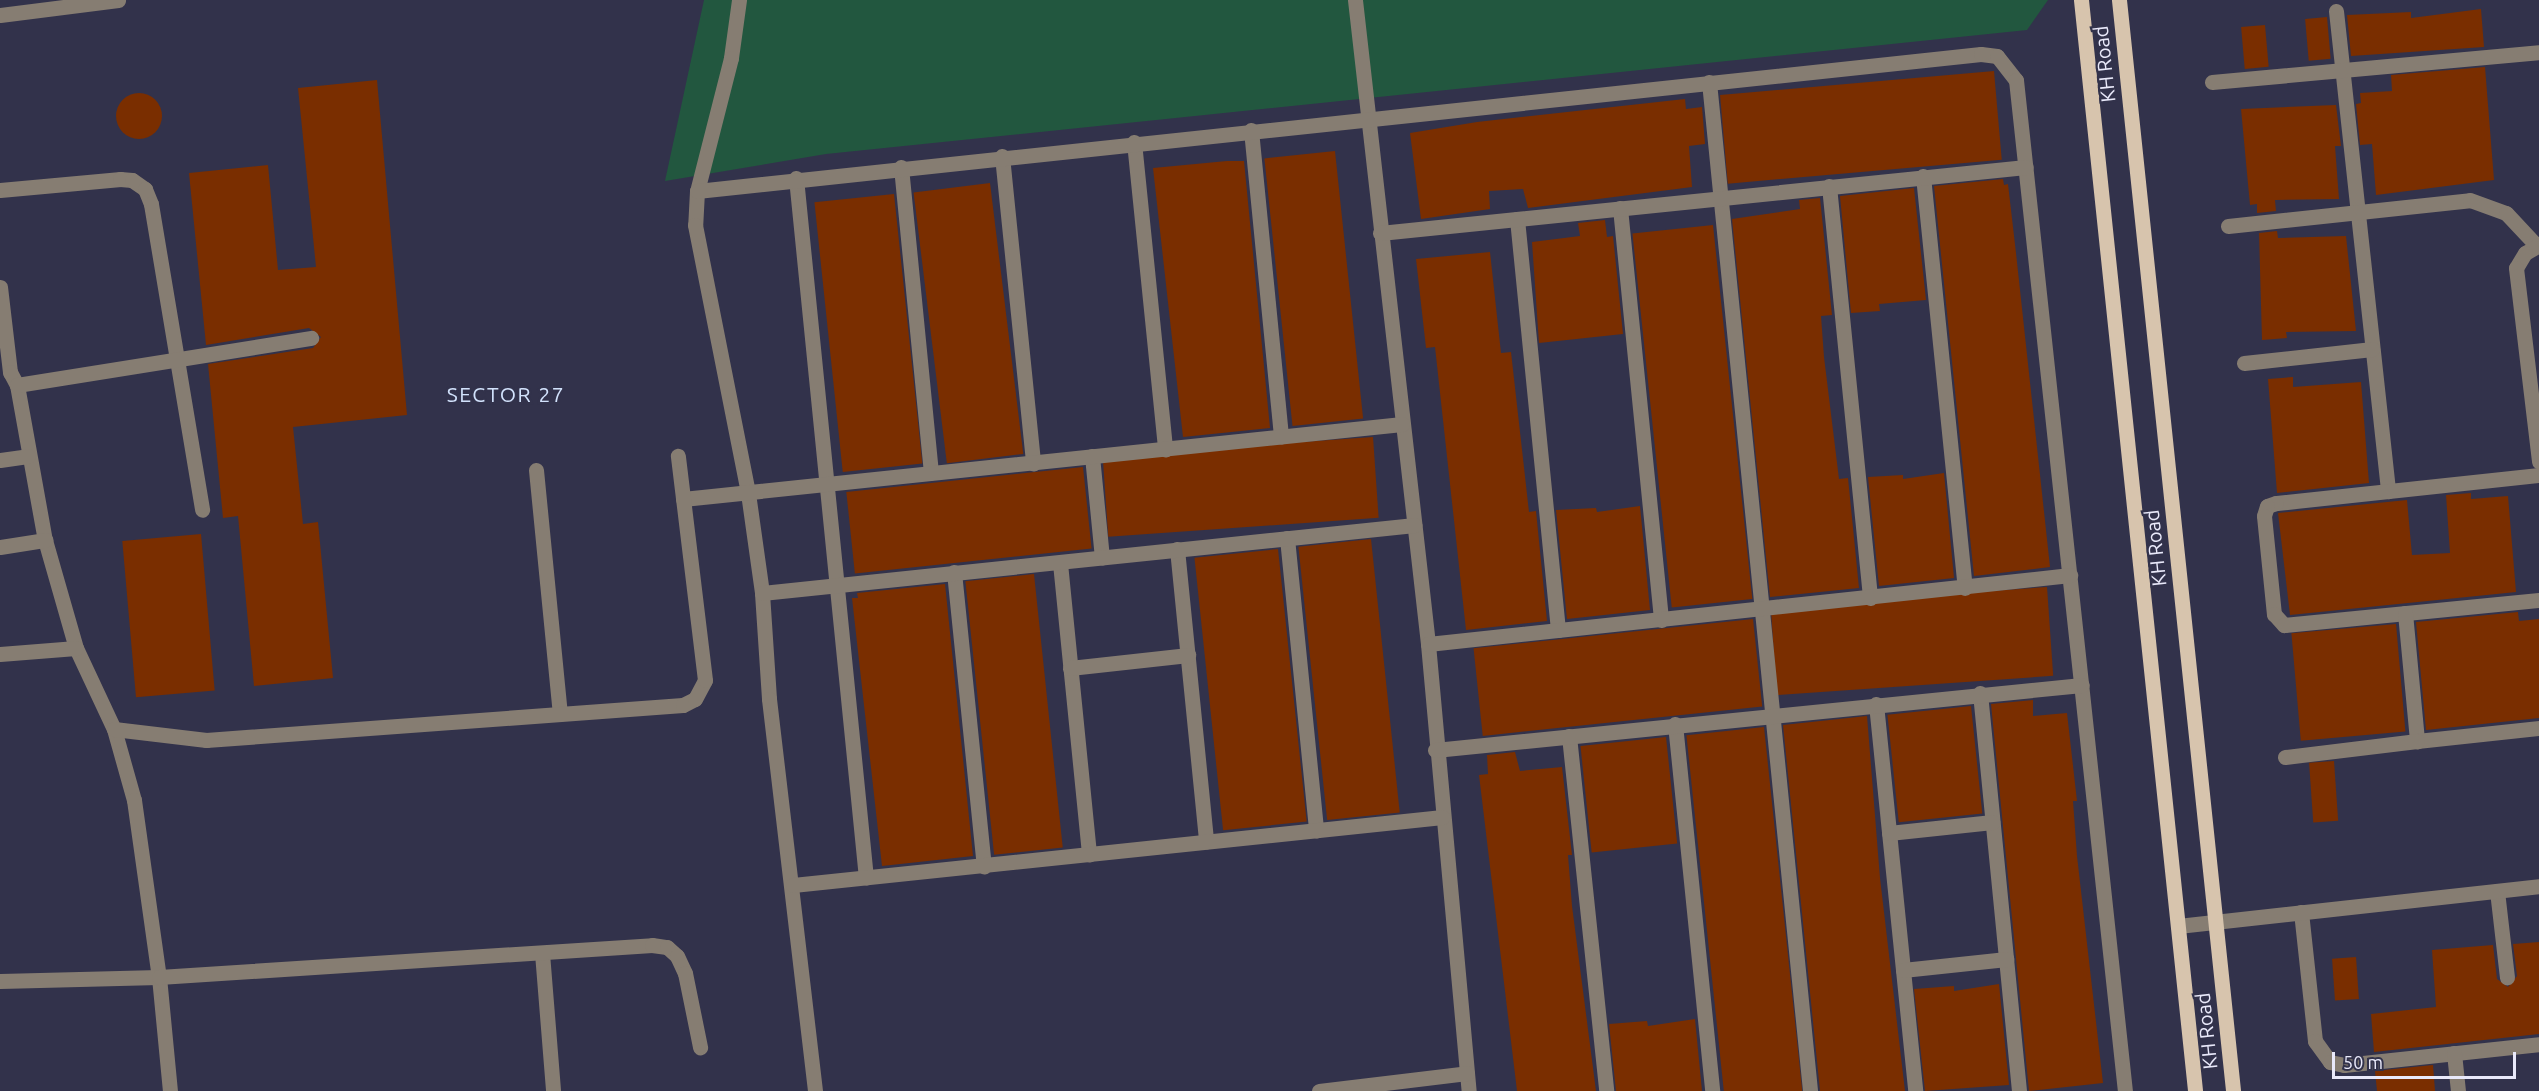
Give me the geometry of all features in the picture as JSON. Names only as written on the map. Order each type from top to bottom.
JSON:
[{"type":"main road","name":"KH Road","points":[[2081,0],[2195,1091]]},
{"type":"main road","name":"KH Road","points":[[2118,0],[2233,1091]]},
{"type":"street","points":[[0,15],[118,0]]},
{"type":"street","points":[[738,0],[731,58],[697,191],[695,225],[748,493],[762,593],[769,699],[793,885],[815,1091]]},
{"type":"street","points":[[1355,0],[1428,644],[1435,750],[1469,1091]]},
{"type":"street","points":[[2336,11],[2388,491]]},
{"type":"street","points":[[2212,82],[2539,52]]},
{"type":"street","points":[[697,191],[796,178],[1709,82],[1981,54],[1996,56],[2016,80],[2125,1091]]},
{"type":"street","points":[[1709,82],[1810,1091]]},
{"type":"street","points":[[1251,130],[1281,437]]},
{"type":"street","points":[[1134,142],[1165,448]]},
{"type":"street","points":[[1002,156],[1033,463]]},
{"type":"street","points":[[901,167],[931,473]]},
{"type":"street","points":[[1380,233],[2026,167]]},
{"type":"street","points":[[1923,176],[1965,588]]},
{"type":"street","points":[[796,178],[866,878]]},
{"type":"street","points":[[0,190],[120,179],[132,180],[145,189],[151,204],[202,510]]},
{"type":"street","points":[[1828,186],[1870,598]]},
{"type":"street","points":[[2228,226],[2470,200],[2506,213],[2538,245],[2525,253],[2516,268],[2539,462]]},
{"type":"street","points":[[1620,208],[1661,620]]},
{"type":"street","points":[[1517,219],[1558,630]]},
{"type":"street","points":[[0,286],[9,377],[45,540],[76,648],[114,729],[134,800],[159,977],[170,1091]]},
{"type":"street","points":[[9,377],[176,360],[311,338]]},
{"type":"street","points":[[2244,363],[2372,349]]},
{"type":"street","points":[[683,499],[1402,424]]},
{"type":"street","points":[[0,460],[28,456]]},
{"type":"street","points":[[114,729],[206,740],[683,705],[696,699],[703,690],[678,456]]},
{"type":"street","points":[[1092,456],[1102,558]]},
{"type":"street","points":[[536,470],[560,714]]},
{"type":"street","points":[[2539,475],[2267,506],[2264,516],[2274,614],[2284,625],[2539,600]]},
{"type":"street","points":[[762,593],[1414,525]]},
{"type":"street","points":[[1287,538],[1316,831]]},
{"type":"street","points":[[0,547],[45,540]]},
{"type":"street","points":[[1177,549],[1206,842]]},
{"type":"street","points":[[1060,563],[1089,855]]},
{"type":"street","points":[[954,572],[984,866]]},
{"type":"street","points":[[1428,644],[2070,575]]},
{"type":"street","points":[[2405,614],[2417,741]]},
{"type":"street","points":[[0,654],[76,648]]},
{"type":"street","points":[[1070,668],[1188,655]]},
{"type":"street","points":[[1435,750],[1980,693],[2082,685]]},
{"type":"street","points":[[1980,693],[2019,1091]]},
{"type":"street","points":[[1876,704],[1915,1091]]},
{"type":"street","points":[[1675,724],[1712,1091]]},
{"type":"street","points":[[2284,757],[2539,729]]},
{"type":"street","points":[[1569,736],[1606,1091]]},
{"type":"street","points":[[793,885],[1442,817]]},
{"type":"street","points":[[1889,833],[1992,822]]},
{"type":"street","points":[[2178,926],[2539,886]]},
{"type":"street","points":[[2497,891],[2507,977]]},
{"type":"street","points":[[2301,912],[2315,1041],[2331,1062],[2344,1065],[2539,1044]]},
{"type":"street","points":[[0,981],[159,977],[542,952],[667,947],[677,956],[685,973],[700,1047]]},
{"type":"street","points":[[542,952],[553,1091]]},
{"type":"street","points":[[1903,970],[2006,959]]},
{"type":"street","points":[[2454,1053],[2458,1091]]},
{"type":"street","points":[[1319,1091],[1352,1089],[1467,1073]]},
{"type":"green space","points":[[704,0],[2048,0],[2027,30],[826,154],[665,181]]},
{"type":"building","points":[[2481,9],[2484,47],[2351,56],[2347,15],[2411,12],[2411,18]]},
{"type":"building","points":[[2327,17],[2331,59],[2309,61],[2305,19]]},
{"type":"building","points":[[2265,25],[2269,67],[2245,69],[2241,27]]},
{"type":"building","points":[[2485,67],[2494,180],[2376,195],[2372,144],[2360,145],[2356,104],[2361,103],[2360,93],[2392,91],[2391,75]]},
{"type":"building","points":[[1994,71],[2002,160],[1728,184],[1720,95]]},
{"type":"building","points":[[377,80],[407,415],[293,427],[303,524],[318,522],[333,678],[254,686],[238,516],[223,518],[208,364],[313,348],[321,337],[309,328],[206,345],[189,173],[268,165],[278,270],[316,267],[298,88]]},
{"type":"building","points":[[139,93],[155,100],[162,116],[155,132],[139,139],[123,132],[116,116],[123,100]]},
{"type":"building","points":[[1685,99],[1686,109],[1702,107],[1705,144],[1689,146],[1692,187],[1528,208],[1523,189],[1489,191],[1490,209],[1421,219],[1410,133],[1477,122]]},
{"type":"building","points":[[2336,105],[2341,146],[2335,146],[2339,199],[2275,200],[2276,211],[2257,213],[2257,204],[2250,205],[2241,109]]},
{"type":"building","points":[[1335,151],[1363,419],[1293,426],[1264,158]]},
{"type":"building","points":[[1244,161],[1270,428],[1183,437],[1153,168]]},
{"type":"building","points":[[2003,179],[2004,185],[2008,184],[2050,567],[1974,576],[1934,186]]},
{"type":"building","points":[[990,183],[1023,454],[947,463],[914,192]]},
{"type":"building","points":[[1914,188],[1926,300],[1879,304],[1880,311],[1851,313],[1840,196]]},
{"type":"building","points":[[894,194],[922,464],[843,472],[814,202]]},
{"type":"building","points":[[1820,198],[1832,315],[1821,316],[1824,357],[1839,479],[1848,478],[1859,588],[1770,597],[1732,219],[1800,209],[1799,200]]},
{"type":"building","points":[[1605,220],[1607,237],[1613,236],[1623,334],[1539,343],[1532,242],[1580,236],[1578,223]]},
{"type":"building","points":[[1713,225],[1752,599],[1672,607],[1632,233]]},
{"type":"building","points":[[2277,231],[2278,238],[2346,236],[2356,331],[2286,332],[2287,338],[2262,340],[2259,233]]},
{"type":"building","points":[[1490,252],[1501,353],[1511,352],[1529,512],[1536,511],[1547,621],[1466,630],[1435,347],[1426,348],[1416,259]]},
{"type":"building","points":[[2293,377],[2293,387],[2361,382],[2369,483],[2277,493],[2268,379]]},
{"type":"building","points":[[1373,437],[1379,518],[1108,537],[1103,456]]},
{"type":"building","points":[[1083,467],[1092,549],[855,573],[846,492]]},
{"type":"building","points":[[1944,473],[1954,578],[1879,586],[1868,477],[1903,475],[1903,479]]},
{"type":"building","points":[[2471,493],[2471,499],[2508,496],[2516,592],[2290,615],[2278,513],[2407,500],[2412,555],[2450,553],[2446,495]]},
{"type":"building","points":[[1640,506],[1650,610],[1567,619],[1556,510],[1596,508],[1597,512]]},
{"type":"building","points":[[201,534],[215,690],[136,697],[122,541]]},
{"type":"building","points":[[1371,539],[1400,812],[1327,820],[1298,547]]},
{"type":"building","points":[[1278,549],[1307,821],[1223,830],[1194,558]]},
{"type":"building","points":[[1034,574],[1063,847],[994,855],[965,581]]},
{"type":"building","points":[[945,584],[973,856],[882,866],[852,598],[858,598],[857,593]]},
{"type":"building","points":[[2047,587],[2053,676],[1777,695],[1771,606]]},
{"type":"building","points":[[2518,612],[2519,621],[2539,619],[2539,718],[2426,730],[2416,622]]},
{"type":"building","points":[[1753,619],[1762,707],[1483,736],[1474,648]]},
{"type":"building","points":[[2396,624],[2405,732],[2301,741],[2291,633]]},
{"type":"building","points":[[2033,700],[2033,716],[2067,713],[2077,801],[2073,801],[2077,856],[2103,1083],[2029,1091],[1991,704]]},
{"type":"building","points":[[1971,706],[1982,813],[1899,822],[1887,715]]},
{"type":"building","points":[[1867,716],[1880,878],[1905,1091],[1820,1091],[1783,725]]},
{"type":"building","points":[[1764,727],[1802,1091],[1724,1091],[1686,735]]},
{"type":"building","points":[[1666,737],[1677,843],[1592,852],[1580,746]]},
{"type":"building","points":[[1515,752],[1520,771],[1562,767],[1572,855],[1568,855],[1572,906],[1596,1091],[1517,1091],[1479,775],[1488,774],[1487,755]]},
{"type":"building","points":[[2334,761],[2338,821],[2313,823],[2309,763]]},
{"type":"building","points":[[2539,942],[2539,1034],[2374,1052],[2371,1014],[2436,1007],[2432,950],[2493,945],[2497,979],[2508,987],[2517,976],[2513,944]]},
{"type":"building","points":[[2356,957],[2359,999],[2335,1001],[2332,959]]},
{"type":"building","points":[[1999,984],[2009,1085],[1925,1091],[1914,989],[1954,986],[1954,991]]},
{"type":"building","points":[[1695,1019],[1702,1091],[1616,1091],[1609,1024],[1647,1021],[1648,1026]]},
{"type":"building","points":[[2433,1065],[2435,1091],[2377,1091],[2375,1071]]},
{"type":"district","name":"SECTOR 27","points":[[506,394]]}]
